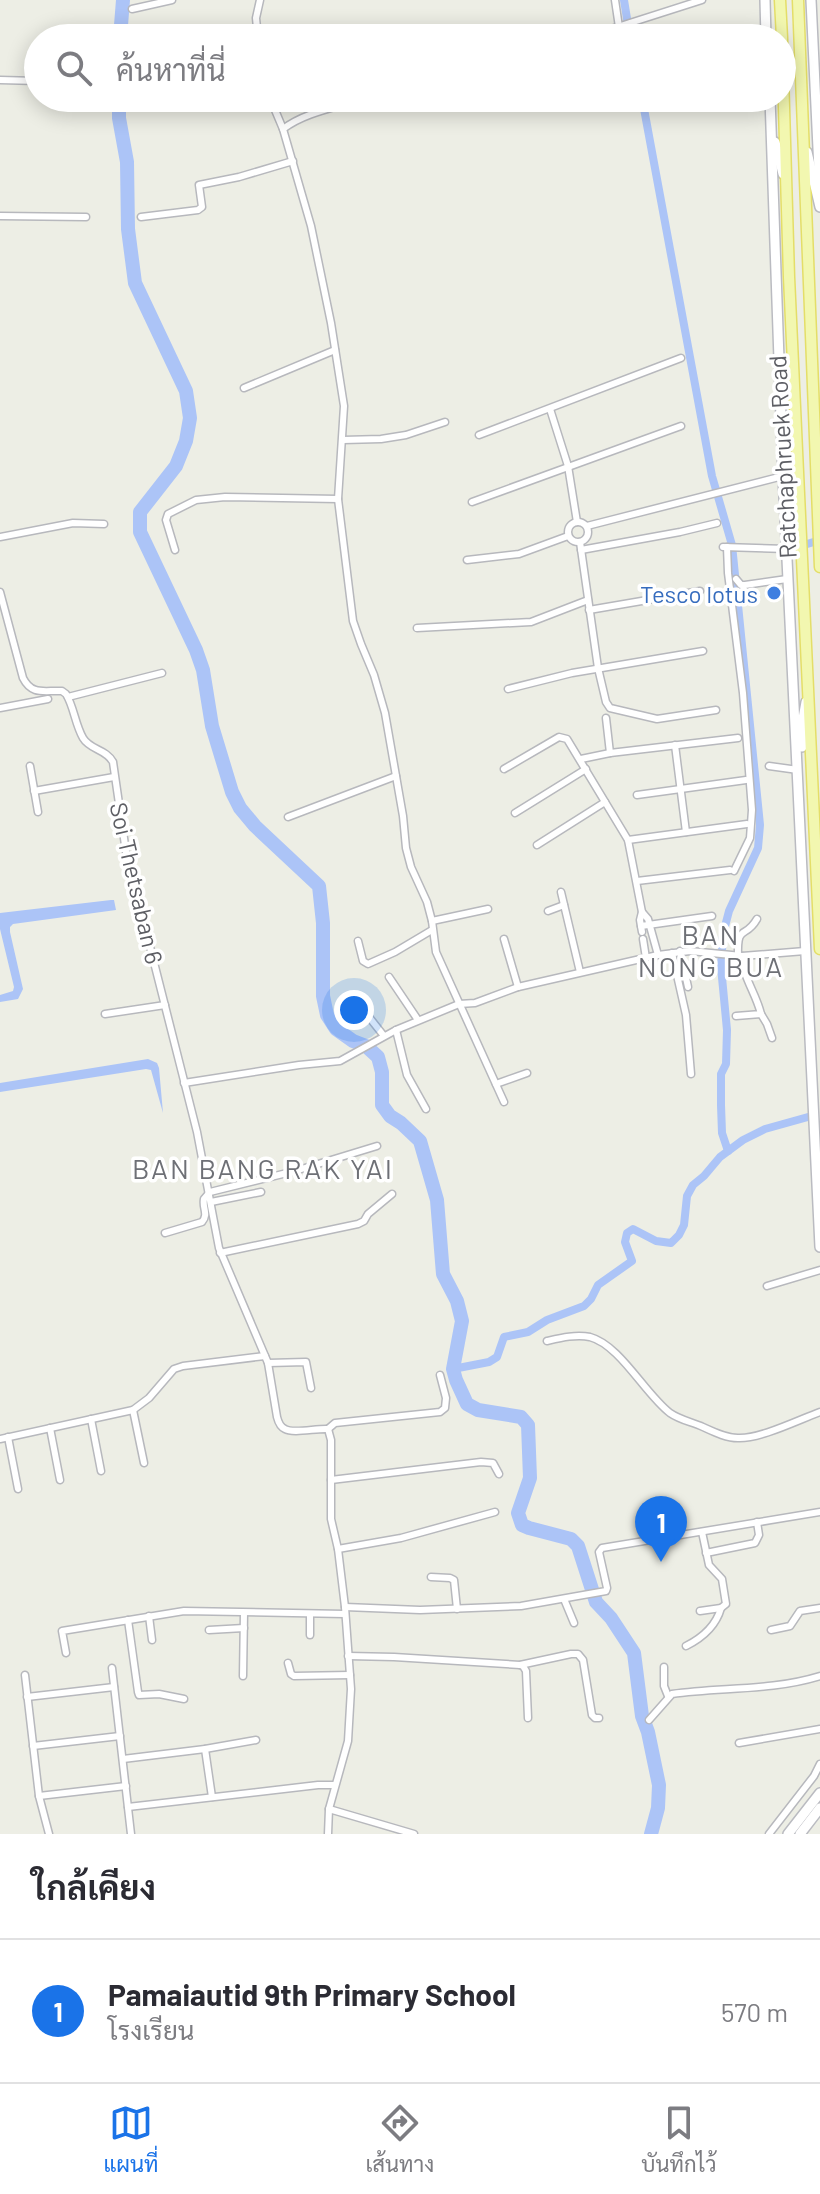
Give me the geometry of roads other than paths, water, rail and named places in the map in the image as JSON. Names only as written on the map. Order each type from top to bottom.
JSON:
[{"type":"main road","points":[[765,0],[766,24]]},
{"type":"main road","name":"Ratchaphruek Road","points":[[780,0],[781,24]]},
{"type":"main road","name":"Ratchaphruek Road","points":[[798,0],[820,567]]},
{"type":"main road","points":[[811,0],[820,191]]},
{"type":"main road","name":"Ratchaphruek Road","points":[[771,112],[776,329],[820,1247]]},
{"type":"main road","name":"Ratchaphruek Road","points":[[785,112],[789,277],[820,949]]},
{"type":"main road","points":[[771,124],[788,197]]},
{"type":"main road","points":[[804,142],[820,207]]},
{"type":"main road","points":[[799,782],[803,716],[808,696]]},
{"type":"main road","points":[[788,1834],[820,1793]]},
{"type":"main road","points":[[800,1834],[820,1808]]},
{"type":"street","points":[[132,9],[172,0]]},
{"type":"street","points":[[257,24],[260,0]]},
{"type":"street","points":[[615,0],[619,24]]},
{"type":"street","points":[[628,24],[702,0]]},
{"type":"street","points":[[0,80],[24,81]]},
{"type":"street","points":[[276,112],[311,226],[344,406],[338,499],[353,621],[383,705],[411,867],[427,902],[441,968],[504,1102]]},
{"type":"street","points":[[283,129],[321,112]]},
{"type":"street","points":[[141,217],[193,212],[202,207],[199,185],[293,161]]},
{"type":"street","points":[[0,216],[86,217]]},
{"type":"street","points":[[244,388],[335,350]]},
{"type":"street","points":[[479,435],[681,358]]},
{"type":"street","points":[[550,409],[568,466],[577,522]]},
{"type":"street","points":[[343,440],[406,435],[445,422]]},
{"type":"street","points":[[472,502],[681,426]]},
{"type":"street","points":[[577,522],[587,526],[783,476]]},
{"type":"street","points":[[175,550],[166,520],[168,514],[196,500],[225,497],[338,499]]},
{"type":"street","points":[[568,536],[569,527],[577,522]]},
{"type":"street","points":[[0,537],[73,523],[104,524]]},
{"type":"street","points":[[568,536],[580,546],[680,532],[717,523]]},
{"type":"street","points":[[587,526],[587,536],[580,546],[598,668],[610,708],[657,719],[716,710]]},
{"type":"street","points":[[467,560],[519,554],[568,536]]},
{"type":"street","points":[[637,881],[732,870],[750,838],[752,810],[743,693],[728,573],[729,548],[787,549]]},
{"type":"street","points":[[736,579],[745,585],[787,579]]},
{"type":"street","points":[[589,610],[700,591]]},
{"type":"street","points":[[0,592],[23,678],[28,687],[35,691],[62,691],[68,697],[162,673]]},
{"type":"street","points":[[417,628],[531,622],[588,600]]},
{"type":"street","points":[[508,689],[598,668],[703,651]]},
{"type":"street","name":"Soi Thetsaban 6","points":[[68,697],[82,737],[88,745],[109,754],[113,762],[126,852],[197,1132],[220,1253],[266,1360],[277,1417],[285,1429],[328,1429]]},
{"type":"street","points":[[0,708],[48,699]]},
{"type":"street","points":[[606,718],[610,753]]},
{"type":"street","points":[[504,769],[559,737],[567,739],[628,840],[642,912],[646,958]]},
{"type":"street","points":[[581,759],[738,738]]},
{"type":"street","points":[[675,745],[686,832]]},
{"type":"street","points":[[30,766],[38,812]]},
{"type":"street","points":[[769,766],[798,770]]},
{"type":"street","points":[[515,813],[586,769]]},
{"type":"street","points":[[288,817],[396,776]]},
{"type":"street","points":[[34,791],[114,777]]},
{"type":"street","points":[[637,795],[746,780]]},
{"type":"street","points":[[537,845],[605,802]]},
{"type":"street","points":[[628,840],[747,824]]},
{"type":"street","points":[[561,892],[580,972]]},
{"type":"street","points":[[548,911],[564,905]]},
{"type":"street","points":[[432,921],[488,909]]},
{"type":"street","points":[[642,912],[650,925],[658,955]]},
{"type":"street","points":[[642,932],[650,925],[712,916]]},
{"type":"street","points":[[757,919],[738,937],[740,956],[772,1038]]},
{"type":"street","points":[[358,941],[363,961],[368,964],[432,930]]},
{"type":"street","points":[[504,939],[518,987]]},
{"type":"street","points":[[184,1083],[340,1061],[396,1030],[459,1004],[475,1003],[518,987],[658,955],[709,951],[740,956],[805,951]]},
{"type":"street","points":[[676,952],[688,987]]},
{"type":"street","points":[[676,952],[691,1074]]},
{"type":"street","points":[[389,977],[418,1020]]},
{"type":"street","points":[[105,1014],[165,1005]]},
{"type":"street","points":[[365,1012],[384,1036]]},
{"type":"street","points":[[736,1016],[761,1014]]},
{"type":"street","points":[[396,1030],[407,1075],[426,1109]]},
{"type":"street","points":[[496,1084],[527,1073]]},
{"type":"street","points":[[165,1233],[202,1222],[205,1219],[204,1199],[210,1192],[377,1146]]},
{"type":"street","points":[[211,1202],[261,1192]]},
{"type":"street","points":[[220,1253],[358,1224],[392,1194]]},
{"type":"street","points":[[767,1286],[820,1270]]},
{"type":"street","points":[[547,1341],[578,1336],[597,1340],[615,1354],[667,1411],[727,1436],[752,1437],[820,1412]]},
{"type":"street","points":[[18,1489],[4,1438],[133,1410],[149,1398],[174,1369],[266,1360],[306,1362],[311,1388]]},
{"type":"street","points":[[328,1834],[329,1809],[348,1741],[350,1675],[338,1549],[331,1519],[331,1440],[328,1429],[335,1423],[440,1412],[445,1408],[446,1398],[440,1375]]},
{"type":"street","points":[[133,1410],[144,1463]]},
{"type":"street","points":[[91,1419],[101,1471]]},
{"type":"street","points":[[50,1428],[60,1480]]},
{"type":"street","points":[[331,1480],[481,1462],[493,1463],[499,1474]]},
{"type":"street","points":[[338,1549],[401,1538],[495,1512]]},
{"type":"street","points":[[66,1653],[62,1631],[184,1611],[310,1615],[345,1611],[521,1606],[564,1599],[607,1590],[599,1552],[602,1548],[820,1512]]},
{"type":"street","points":[[706,1553],[755,1543],[759,1535],[757,1522]]},
{"type":"street","points":[[700,1611],[721,1608],[726,1604],[722,1579],[709,1565],[702,1532]]},
{"type":"street","points":[[431,1577],[454,1580],[457,1609]]},
{"type":"street","points":[[564,1599],[574,1623]]},
{"type":"street","points":[[686,1646],[702,1636],[717,1619],[721,1608]]},
{"type":"street","points":[[771,1630],[790,1626],[800,1611],[820,1608]]},
{"type":"street","points":[[243,1676],[244,1613]]},
{"type":"street","points":[[310,1615],[310,1635]]},
{"type":"street","points":[[149,1616],[152,1640]]},
{"type":"street","points":[[128,1620],[139,1695],[159,1694],[184,1699]]},
{"type":"street","points":[[209,1630],[244,1628]]},
{"type":"street","points":[[348,1656],[520,1665],[571,1654],[581,1656],[592,1715],[599,1718]]},
{"type":"street","points":[[288,1663],[294,1676],[350,1675]]},
{"type":"street","points":[[520,1665],[526,1671],[528,1718]]},
{"type":"street","points":[[664,1667],[664,1686],[668,1696]]},
{"type":"street","points":[[112,1668],[131,1834]]},
{"type":"street","points":[[25,1675],[39,1796],[49,1834]]},
{"type":"street","points":[[649,1720],[668,1696],[676,1693],[792,1684],[820,1676]]},
{"type":"street","points":[[27,1697],[114,1687]]},
{"type":"street","points":[[739,1743],[820,1729]]},
{"type":"street","points":[[33,1746],[120,1736]]},
{"type":"street","points":[[123,1759],[256,1740]]},
{"type":"street","points":[[205,1749],[212,1797]]},
{"type":"street","points":[[769,1834],[820,1764]]},
{"type":"street","points":[[128,1807],[335,1785]]},
{"type":"street","points":[[39,1796],[126,1786]]},
{"type":"street","points":[[329,1809],[414,1834]]},
{"type":"water","points":[[114,900],[116,910],[13,924],[10,932],[23,989],[18,999],[0,1002],[0,995],[13,991],[14,987],[0,929],[0,913]]},
{"type":"water","points":[[148,1059],[157,1063],[159,1068],[163,1113],[151,1070],[146,1069],[0,1092],[0,1083]]},
{"type":"waterway","points":[[121,24],[123,0]]},
{"type":"waterway","points":[[624,0],[628,24]]},
{"type":"waterway","points":[[119,112],[127,162],[128,229],[135,283],[186,391],[190,418],[186,441],[176,466],[140,512],[140,532],[196,650],[203,670],[212,726],[232,792],[240,808],[319,886],[323,923],[323,996],[327,1015],[336,1029],[366,1046],[378,1057],[382,1072],[382,1105],[390,1116],[420,1141],[437,1200],[443,1274],[457,1301],[462,1321],[453,1369],[456,1380],[467,1404],[478,1410],[521,1417],[528,1425],[530,1478],[518,1513],[522,1525],[571,1539],[578,1546],[596,1602],[611,1618],[634,1653],[642,1716],[659,1785],[658,1808],[651,1834]]},
{"type":"waterway","points":[[645,112],[712,476],[732,545],[760,825],[758,848],[729,911],[723,934],[721,967],[727,1030],[726,1064],[721,1074],[721,1105],[722,1133],[728,1151]]},
{"type":"waterway","points":[[780,549],[820,540]]},
{"type":"waterway","points":[[453,1369],[489,1362],[497,1357],[504,1337],[528,1332],[547,1320],[584,1306],[598,1285],[632,1261],[625,1242],[627,1233],[633,1229],[656,1241],[671,1243],[684,1225],[687,1196],[693,1185],[720,1157],[765,1129],[808,1117]]},
{"type":"place","name":"Tesco lotus","points":[[774,593]]},
{"type":"place","name":"Pamaiautid 9th Primary School","points":[[661,1562]]},
{"type":"district","name":"BAN NONG BUA","points":[[711,950]]},
{"type":"district","name":"BAN BANG RAK YAI","points":[[263,1168]]}]
